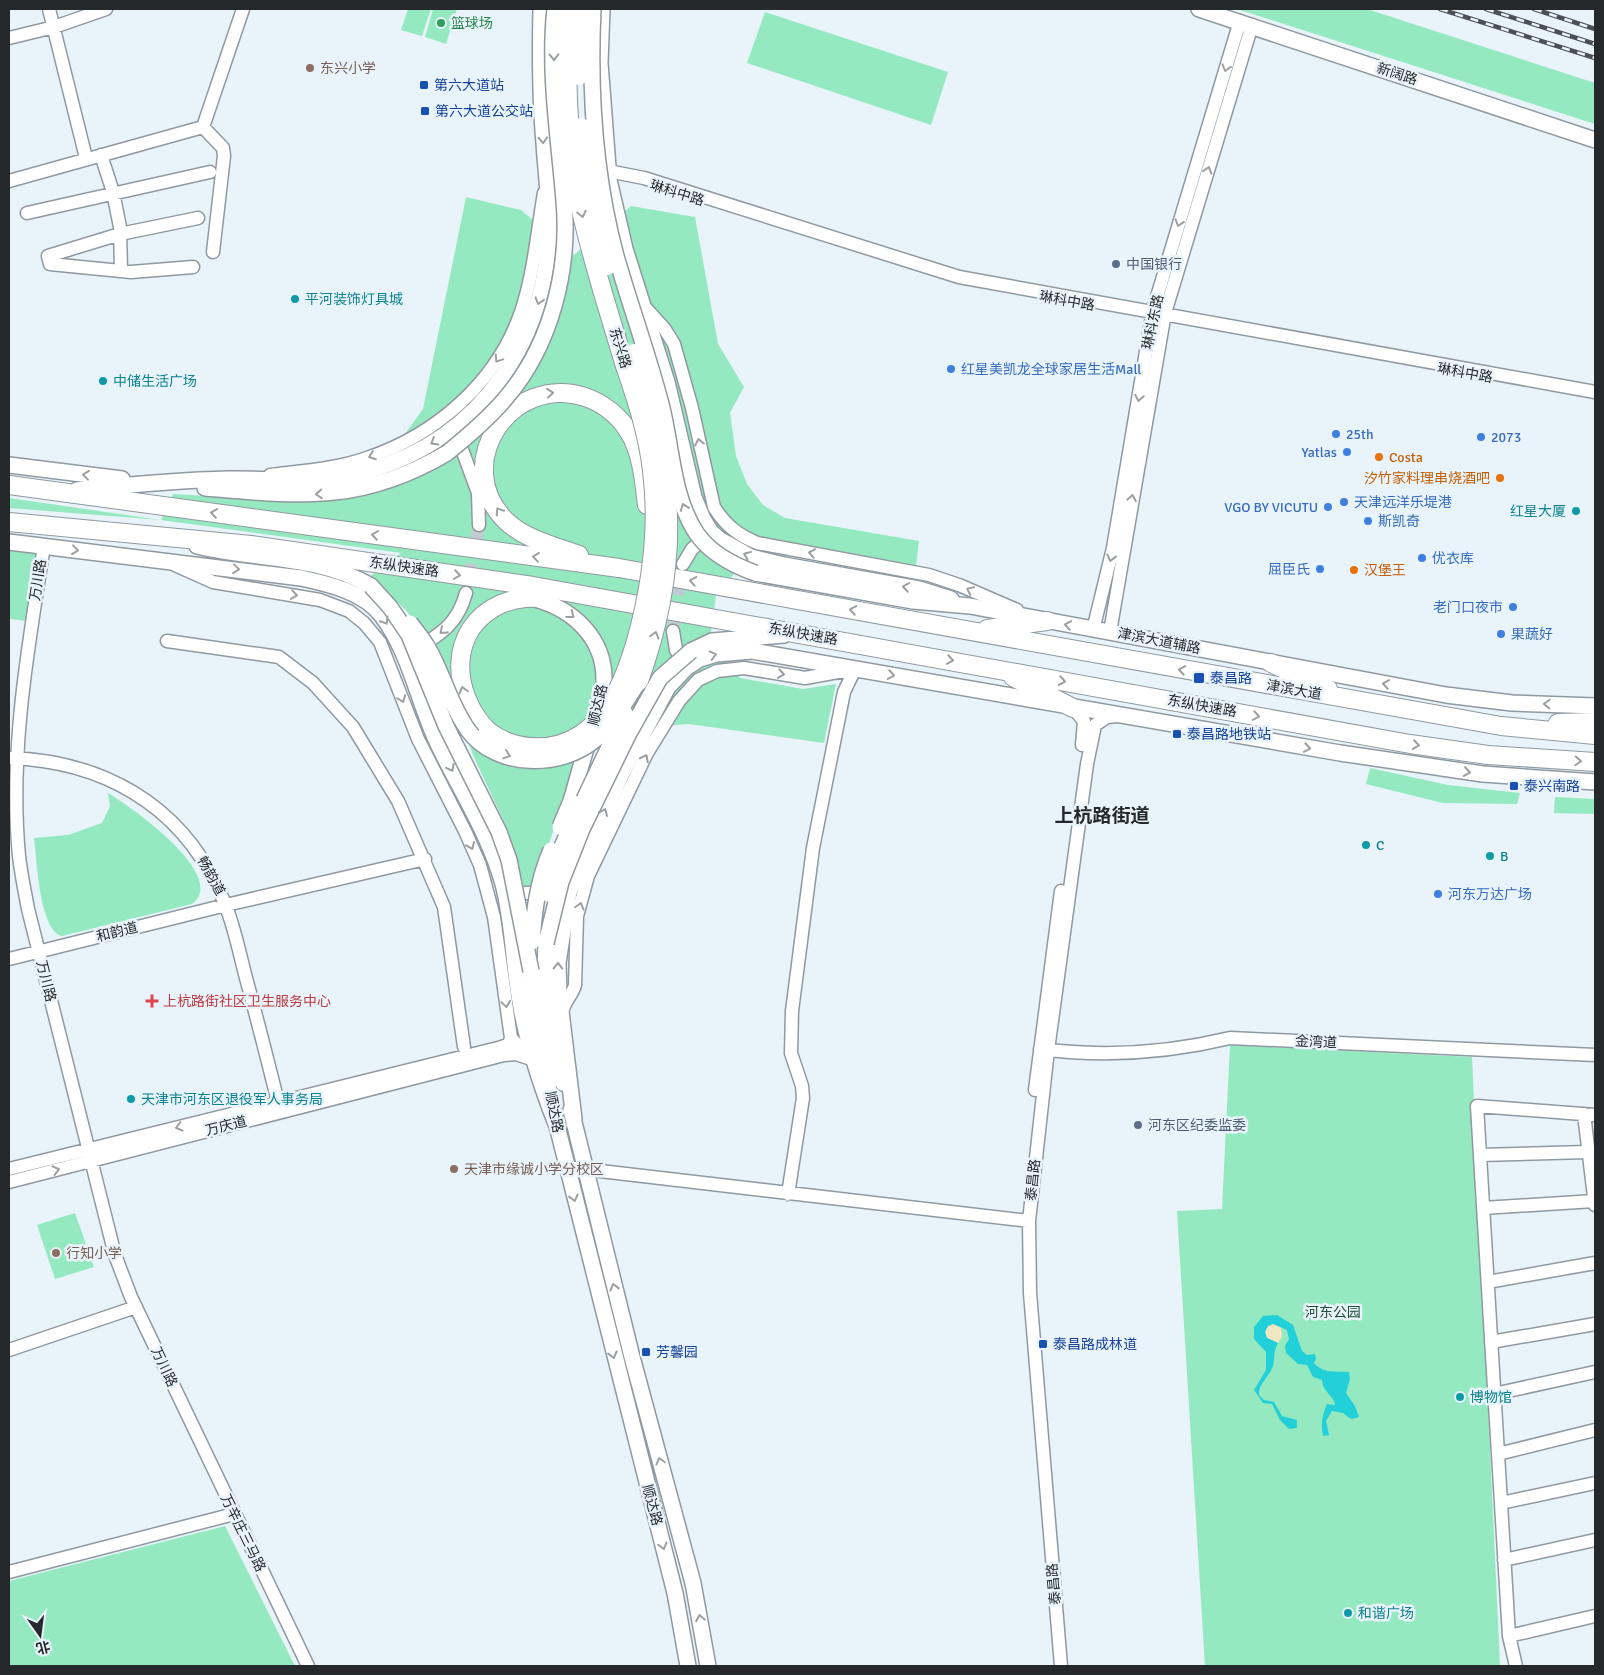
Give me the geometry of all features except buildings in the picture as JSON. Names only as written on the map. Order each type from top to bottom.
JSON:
[{"type":"highway","name":"东兴路","points":[[526,597],[512,600],[490,610],[477,621],[464,646],[459,670],[461,685],[471,711],[488,731],[499,739],[514,745],[531,748],[574,740],[596,720],[621,685],[642,618],[651,563],[654,491],[650,454],[588,239],[575,177],[568,103],[568,9]]},
{"type":"highway","name":"东兴路","points":[[580,9],[579,90],[581,125],[589,184],[607,266],[660,444],[668,508],[668,545],[663,601],[651,648],[639,681]]},
{"type":"highway","points":[[619,568],[540,541],[515,528],[504,519],[492,500],[485,476],[486,452],[496,428],[513,409],[536,395],[564,392],[589,399],[615,415],[629,432],[641,464],[649,521],[651,563]]},
{"type":"highway","name":"东纵快速路","points":[[9,485],[619,568],[970,632]]},
{"type":"highway","name":"东纵快速路","points":[[9,522],[252,545],[609,599],[1410,744],[1488,755],[1595,762]]},
{"type":"highway","points":[[526,597],[609,599]]},
{"type":"highway","points":[[970,632],[1047,621]]},
{"type":"highway","name":"津滨大道","points":[[970,632],[1501,726]]},
{"type":"highway","points":[[1271,663],[1351,700]]},
{"type":"highway","points":[[997,668],[1073,708]]},
{"type":"highway","points":[[1501,726],[1595,722]]},
{"type":"highway","points":[[1501,726],[1595,735]]},
{"type":"main road","points":[[56,492],[152,483],[230,479],[304,482],[346,476],[372,470],[410,455],[454,429],[489,395],[511,366],[525,339],[536,310],[545,272],[549,231],[540,68],[540,9]]},
{"type":"main road","points":[[9,465],[152,483],[270,494],[320,494],[358,489],[387,482],[447,453],[489,417],[519,382],[545,332],[558,288],[564,256],[565,203],[556,124],[555,9]]},
{"type":"main road","points":[[593,9],[590,64],[592,113],[599,176],[616,256],[663,412],[680,497],[690,523],[709,548],[737,567],[755,573],[913,601],[970,606]]},
{"type":"main road","points":[[602,9],[600,63],[605,177],[615,207],[625,249],[667,382],[694,497],[711,532],[737,550],[766,562],[919,589],[970,606]]},
{"type":"main road","name":"新阔路","points":[[1199,9],[1595,140]]},
{"type":"main road","points":[[547,183],[605,177]]},
{"type":"main road","points":[[160,536],[219,551],[328,567],[371,586],[396,606],[421,638],[469,732],[495,751],[512,758],[533,761],[553,759],[581,749],[595,740],[612,721],[639,681]]},
{"type":"main road","points":[[9,542],[258,571],[333,585],[359,597],[381,615],[404,657],[438,745],[482,830],[504,894],[519,999],[544,1062]]},
{"type":"main road","points":[[371,586],[390,607],[409,635],[446,726],[500,832],[509,860],[531,971]]},
{"type":"main road","name":"顺达路","points":[[526,597],[551,605],[575,617],[591,635],[601,659],[604,680],[601,702],[571,801],[542,872],[533,918],[531,971],[536,1017],[556,1124],[675,1593],[688,1666]]},
{"type":"main road","name":"津滨大道辅路","points":[[970,606],[1271,663]]},
{"type":"main road","points":[[546,943],[561,882],[582,829],[625,742],[660,678],[691,651],[712,640],[801,634]]},
{"type":"main road","points":[[574,1119],[561,1020],[558,963],[569,892],[622,773],[668,687],[686,668],[716,654],[732,651],[752,652],[1340,754],[1483,774],[1595,782]]},
{"type":"main road","name":"津滨大道","points":[[1271,663],[1446,695],[1512,703],[1595,706]]},
{"type":"main road","name":"顺达路","points":[[639,681],[563,844],[554,869],[545,916],[544,1062],[574,1119],[632,1357],[693,1584],[708,1666]]},
{"type":"street","points":[[49,9],[86,158]]},
{"type":"street","points":[[9,38],[54,28],[106,9]]},
{"type":"street","points":[[203,127],[243,9]]},
{"type":"street","name":"琳科东路","points":[[1094,630],[1113,548],[1158,314],[1246,23]]},
{"type":"street","points":[[9,181],[86,158],[203,127]]},
{"type":"street","points":[[203,127],[223,148],[224,156],[213,252]]},
{"type":"street","points":[[101,154],[113,192],[120,234],[121,271]]},
{"type":"street","points":[[27,213],[113,192],[210,172]]},
{"type":"street","name":"琳科中路","points":[[605,177],[647,184],[942,277],[1595,392]]},
{"type":"street","points":[[230,479],[320,470],[366,459],[408,442],[445,416],[480,384],[502,353],[520,313],[533,271],[547,183]]},
{"type":"street","points":[[193,267],[121,271],[50,264],[48,256],[120,234],[198,218]]},
{"type":"street","points":[[643,305],[664,328],[674,344],[692,408],[714,507],[737,533],[757,543],[929,575],[959,585],[995,602],[1047,621]]},
{"type":"street","name":"琳科中路","points":[[1158,314],[1595,397]]},
{"type":"street","name":"琳科东路","points":[[1110,632],[1158,314]]},
{"type":"street","points":[[454,429],[478,493],[479,525]]},
{"type":"street","points":[[684,564],[692,549],[711,532]]},
{"type":"street","name":"万川路","points":[[44,546],[23,679],[13,758],[19,856],[28,909],[38,951],[115,1255],[136,1308],[178,1399]]},
{"type":"street","points":[[163,560],[214,582],[320,600],[349,611],[364,623],[380,642],[418,739],[465,831],[480,865],[494,917],[511,1038],[544,1062]]},
{"type":"street","points":[[404,657],[437,637],[455,620],[462,608],[466,593]]},
{"type":"street","points":[[673,631],[676,650],[686,668]]},
{"type":"street","points":[[167,641],[278,657],[313,683],[353,727],[398,801],[425,859],[444,907],[464,1047]]},
{"type":"street","points":[[561,1020],[564,1002],[573,992],[575,985],[577,916],[588,876],[647,754],[678,701],[698,680],[717,671],[744,668],[805,678],[855,669]]},
{"type":"street","points":[[788,1194],[803,1098],[802,1086],[791,1053],[792,1011],[809,877],[844,692],[855,669]]},
{"type":"street","name":"泰昌路","points":[[1053,1666],[1024,1300],[1025,1220],[1043,1049],[1085,727],[1081,714],[1073,708]]},
{"type":"street","name":"泰昌路","points":[[1043,1049],[1093,732],[1100,720],[1121,715]]},
{"type":"street","name":"畅韵道","points":[[13,758],[67,764],[106,777],[135,793],[163,812],[186,836],[203,860],[226,904],[280,1107]]},
{"type":"street","name":"和韵道","points":[[9,959],[226,904],[425,859]]},
{"type":"street","points":[[504,894],[569,892]]},
{"type":"street","name":"万庆道","points":[[9,1170],[90,1155],[280,1107],[502,1047],[509,1044],[511,1038]]},
{"type":"street","name":"金湾道","points":[[1043,1049],[1148,1053],[1192,1047],[1230,1038],[1595,1055]]},
{"type":"street","name":"万庆道","points":[[280,1107],[504,1055],[516,1054],[544,1062]]},
{"type":"street","points":[[1483,1208],[1595,1203],[1593,1170],[1588,1152],[1590,1114],[1477,1106],[1483,1208],[1488,1282],[1504,1560],[1509,1636],[1516,1666]]},
{"type":"street","points":[[1480,1155],[1588,1152]]},
{"type":"street","name":"万庆道","points":[[9,1182],[90,1155]]},
{"type":"street","points":[[566,1167],[1025,1220]]},
{"type":"street","name":"泰昌路","points":[[1025,1220],[1061,1666]]},
{"type":"street","points":[[1488,1282],[1595,1263]]},
{"type":"street","points":[[9,1350],[136,1308]]},
{"type":"street","points":[[1491,1342],[1595,1324]]},
{"type":"street","points":[[1494,1394],[1595,1372]]},
{"type":"street","name":"万辛庄三马路","points":[[178,1399],[308,1666]]},
{"type":"street","points":[[1498,1454],[1595,1430]]},
{"type":"street","points":[[1501,1504],[1595,1483]]},
{"type":"street","points":[[9,1572],[234,1514]]},
{"type":"street","points":[[1504,1560],[1595,1540]]},
{"type":"street","points":[[1509,1636],[1595,1616]]},
{"type":"green space","name":"篮球场","points":[[408,9],[431,9],[422,36],[401,30]]},
{"type":"green space","name":"篮球场","points":[[433,9],[457,9],[446,44],[425,37]]},
{"type":"green space","points":[[1237,9],[1367,9],[1595,83],[1595,124]]},
{"type":"green space","points":[[765,12],[948,72],[931,125],[747,63]]},
{"type":"green space","points":[[466,197],[521,210],[574,255],[631,206],[695,217],[718,344],[744,387],[730,413],[736,456],[747,484],[763,505],[785,518],[919,541],[916,565],[763,538],[716,596],[711,632],[740,678],[803,689],[836,684],[824,743],[689,724],[606,730],[557,819],[529,906],[506,826],[473,755],[440,658],[428,638],[404,608],[369,577],[401,553],[161,520],[173,494],[298,501],[361,495],[423,409]]},
{"type":"green space","points":[[9,498],[161,520],[9,508]]},
{"type":"green space","points":[[9,549],[38,551],[27,621],[9,619]]},
{"type":"green space","points":[[1370,768],[1448,785],[1520,793],[1517,804],[1443,803],[1366,784]]},
{"type":"green space","points":[[108,793],[154,826],[188,860],[198,877],[200,892],[192,904],[62,936],[54,931],[48,921],[44,908],[40,893],[34,838],[68,835],[102,823],[110,806]]},
{"type":"green space","points":[[1555,797],[1595,799],[1595,814],[1554,813]]},
{"type":"green space","name":"河东公园","points":[[1230,1045],[1472,1057],[1500,1666],[1205,1666],[1177,1211],[1222,1209]]},
{"type":"green space","points":[[75,1213],[94,1267],[55,1279],[37,1225]]},
{"type":"green space","points":[[225,1526],[295,1666],[9,1666],[9,1581]]},
{"type":"sand","points":[[1273,1324],[1281,1327],[1282,1337],[1278,1343],[1267,1338],[1265,1332],[1268,1326]]},
{"type":"water","points":[[1277,1315],[1293,1325],[1302,1351],[1307,1355],[1315,1354],[1316,1359],[1314,1363],[1318,1367],[1330,1371],[1349,1372],[1350,1379],[1346,1393],[1355,1406],[1359,1417],[1351,1419],[1343,1413],[1332,1411],[1326,1421],[1329,1435],[1323,1436],[1322,1423],[1324,1412],[1327,1404],[1335,1405],[1333,1399],[1324,1388],[1322,1380],[1313,1377],[1307,1365],[1298,1364],[1286,1353],[1285,1346],[1289,1339],[1287,1330],[1273,1324],[1268,1326],[1265,1332],[1267,1338],[1278,1343],[1273,1366],[1260,1387],[1259,1395],[1264,1400],[1274,1402],[1282,1416],[1297,1420],[1297,1428],[1289,1429],[1280,1420],[1272,1404],[1263,1403],[1254,1390],[1266,1370],[1266,1352],[1254,1339],[1254,1327],[1263,1316]]},
{"type":"tunnel","points":[[466,593],[479,525]]},
{"type":"tunnel","points":[[673,631],[682,572]]},
{"type":"railway","points":[[1440,9],[1595,58]]},
{"type":"railway","points":[[1486,9],[1595,44]]},
{"type":"railway","points":[[1534,9],[1595,29]]},
{"type":"place","name":"篮球场","points":[[441,23]]},
{"type":"place","name":"东兴小学","points":[[310,68]]},
{"type":"place","name":"第六大道站","points":[[424,85]]},
{"type":"place","name":"第六大道公交站","points":[[425,111]]},
{"type":"place","name":"中国银行","points":[[1116,264]]},
{"type":"place","name":"平河装饰灯具城","points":[[295,299]]},
{"type":"place","name":"红星美凯龙全球家居生活Mall","points":[[951,369]]},
{"type":"place","name":"中储生活广场","points":[[103,381]]},
{"type":"place","name":"25th","points":[[1336,434]]},
{"type":"place","name":"2073","points":[[1481,437]]},
{"type":"place","name":"Yatlas","points":[[1347,452]]},
{"type":"place","name":"Costa","points":[[1379,457]]},
{"type":"place","name":"汐竹家料理串烧酒吧","points":[[1500,478]]},
{"type":"place","name":"天津远洋乐堤港","points":[[1344,502]]},
{"type":"place","name":"VGO BY VICUTU","points":[[1328,507]]},
{"type":"place","name":"红星大厦","points":[[1576,511]]},
{"type":"place","name":"斯凯奇","points":[[1368,521]]},
{"type":"place","name":"优衣库","points":[[1422,558]]},
{"type":"place","name":"屈臣氏","points":[[1320,569]]},
{"type":"place","name":"汉堡王","points":[[1354,570]]},
{"type":"place","name":"老门口夜市","points":[[1513,607]]},
{"type":"place","name":"果蔬好","points":[[1501,634]]},
{"type":"place","name":"泰昌路","points":[[1199,678]]},
{"type":"place","name":"泰昌路地铁站","points":[[1177,734]]},
{"type":"place","name":"泰兴南路","points":[[1514,786]]},
{"type":"place","name":"C","points":[[1366,845]]},
{"type":"place","name":"B","points":[[1490,856]]},
{"type":"place","name":"河东万达广场","points":[[1438,894]]},
{"type":"place","name":"上杭路街社区卫生服务中心","points":[[152,1001]]},
{"type":"place","name":"天津市河东区退役军人事务局","points":[[131,1099]]},
{"type":"place","name":"河东区纪委监委","points":[[1138,1125]]},
{"type":"place","name":"天津市缘诚小学分校区","points":[[454,1169]]},
{"type":"place","name":"行知小学","points":[[56,1253]]},
{"type":"place","name":"泰昌路成林道","points":[[1043,1344]]},
{"type":"place","name":"芳馨园","points":[[646,1352]]},
{"type":"place","name":"博物馆","points":[[1460,1397]]},
{"type":"place","name":"和谐广场","points":[[1348,1613]]},
{"type":"district","name":"上杭路街道","points":[[1102,816]]}]
